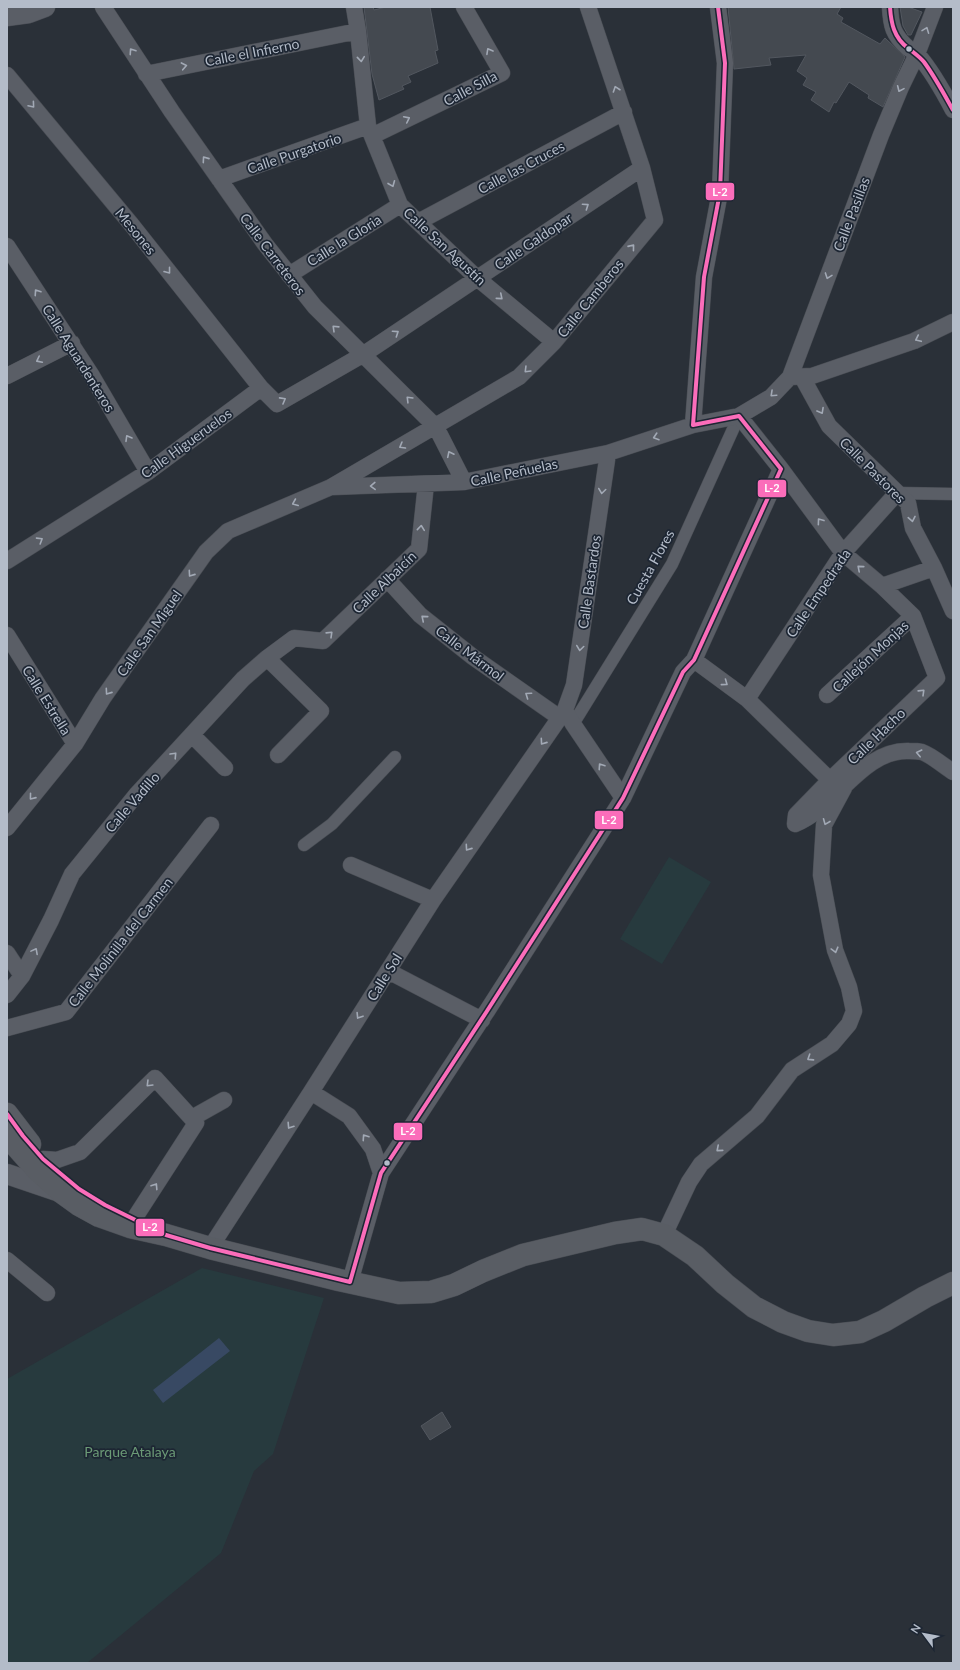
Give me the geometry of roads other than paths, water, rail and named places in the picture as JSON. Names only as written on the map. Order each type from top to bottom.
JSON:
[{"type":"main road","points":[[7,1114],[40,1157],[79,1189],[105,1206],[134,1218],[166,1235]]},
{"type":"main road","points":[[7,1135],[37,1170],[61,1192],[79,1205],[99,1216],[130,1227],[166,1235],[210,1248],[398,1293],[431,1292],[454,1285],[523,1255],[615,1233],[642,1229],[664,1235],[695,1256],[725,1284],[754,1307],[783,1322],[808,1331],[832,1335],[860,1332],[884,1321],[925,1297],[953,1283]]},
{"type":"street","points":[[7,16],[45,7]]},
{"type":"street","name":"Calle Carreteros","points":[[103,7],[146,74],[219,179],[289,274],[315,307],[436,426],[464,482]]},
{"type":"street","name":"Calle San Agustín","points":[[354,7],[370,131],[400,205],[477,278],[554,342]]},
{"type":"street","name":"Calle Silla","points":[[370,131],[502,73],[464,7]]},
{"type":"street","name":"Calle Camberos","points":[[331,487],[519,377],[554,342],[654,220],[642,168],[588,7]]},
{"type":"street","points":[[693,425],[704,276],[720,192],[725,63],[718,7]]},
{"type":"street","points":[[890,7],[892,26],[900,40],[917,54],[941,88],[953,110]]},
{"type":"street","name":"Calle Pasillas","points":[[796,377],[881,135],[901,87],[917,54],[935,7]]},
{"type":"street","name":"Calle el Infierno","points":[[146,74],[358,31]]},
{"type":"street","name":"Mesones","points":[[7,75],[130,224],[261,388]]},
{"type":"street","name":"Calle las Cruces","points":[[418,222],[624,112]]},
{"type":"street","name":"Calle Purgatorio","points":[[219,179],[370,131]]},
{"type":"street","name":"Calle Galdopar","points":[[364,354],[642,168]]},
{"type":"street","name":"Calle la Gloria","points":[[289,274],[400,205]]},
{"type":"street","name":"Calle Aguardenteros","points":[[7,246],[72,343],[148,472]]},
{"type":"street","points":[[740,416],[771,397],[796,377],[812,376],[914,341],[953,322]]},
{"type":"street","points":[[7,376],[72,343]]},
{"type":"street","points":[[261,388],[277,404],[364,354]]},
{"type":"street","name":"Calle Pastores","points":[[796,377],[829,426],[908,503],[913,528],[934,568],[953,611]]},
{"type":"street","name":"Calle Higueruelos","points":[[7,561],[148,472],[261,388]]},
{"type":"street","name":"Calle Peñuelas","points":[[331,487],[464,482],[608,453],[693,425],[740,416]]},
{"type":"street","name":"Calle Hacho","points":[[740,416],[843,553],[882,586],[913,616],[937,678],[830,780]]},
{"type":"street","name":"Cuesta Flores","points":[[566,717],[672,564],[740,416]]},
{"type":"street","name":"Calle Bastardos","points":[[566,717],[574,686],[608,453]]},
{"type":"street","points":[[350,1282],[380,1172],[482,1020],[623,798],[683,672],[694,660],[781,469]]},
{"type":"street","name":"Calle Albaicín","points":[[294,638],[323,641],[419,549],[426,484]]},
{"type":"street","name":"Calle San Miguel","points":[[7,828],[75,744],[103,698],[206,552],[228,531],[331,487]]},
{"type":"street","points":[[897,493],[953,494]]},
{"type":"street","name":"Calle Empedrada","points":[[748,699],[843,553],[897,493]]},
{"type":"street","points":[[882,586],[934,568]]},
{"type":"street","name":"Calle Mármol","points":[[387,579],[420,615],[473,657],[566,717]]},
{"type":"street","name":"Callejón Monjas","points":[[827,695],[913,616]]},
{"type":"street","name":"Calle Estrella","points":[[7,634],[75,744]]},
{"type":"street","name":"Calle Vadillo","points":[[7,996],[22,976],[51,920],[72,874],[136,795],[244,679],[267,658],[294,638]]},
{"type":"street","points":[[267,658],[321,711],[278,755]]},
{"type":"street","points":[[694,660],[748,699],[830,780],[796,815],[795,824],[808,819],[881,756],[901,751],[922,752],[953,772]]},
{"type":"street","points":[[566,717],[623,798]]},
{"type":"street","name":"Calle Sol","points":[[210,1248],[312,1092],[432,900],[566,717]]},
{"type":"street","points":[[192,735],[225,768]]},
{"type":"street","points":[[304,845],[332,824],[395,756]]},
{"type":"street","points":[[664,1235],[689,1182],[701,1164],[757,1116],[792,1070],[832,1044],[849,1024],[854,1011],[848,987],[835,950],[821,876],[824,825],[844,788]]},
{"type":"street","name":"Calle Molinilla del Carmen","points":[[7,1028],[66,1012],[211,825]]},
{"type":"street","points":[[351,865],[432,900]]},
{"type":"street","points":[[7,953],[22,976]]},
{"type":"street","points":[[388,971],[482,1020]]},
{"type":"street","points":[[7,1135],[20,1142],[29,1153],[40,1157],[57,1160],[80,1152],[155,1078],[196,1123],[134,1218]]},
{"type":"street","points":[[312,1092],[349,1116],[373,1149],[380,1172]]},
{"type":"street","points":[[192,1118],[224,1100]]},
{"type":"street","points":[[7,1174],[61,1192]]},
{"type":"street","points":[[7,1260],[47,1293]]},
{"type":"water","points":[[219,1338],[230,1351],[163,1403],[153,1390]]},
{"type":"park label","name":"Parque Atalaya","points":[[130,1451]]}]
